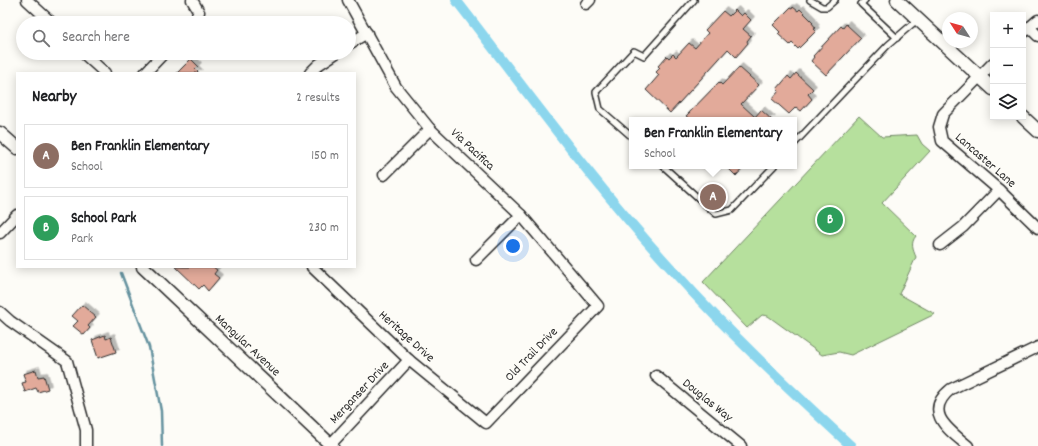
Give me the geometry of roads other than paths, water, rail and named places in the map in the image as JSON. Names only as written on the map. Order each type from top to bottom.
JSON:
[{"type":"street","points":[[27,0],[44,16]]},
{"type":"street","points":[[192,0],[199,12],[196,16]]},
{"type":"street","name":"Via Pacifica","points":[[348,0],[396,86],[430,129],[521,215],[598,306]]},
{"type":"street","points":[[896,0],[990,86]]},
{"type":"street","points":[[1038,20],[1026,30],[1038,36]]},
{"type":"street","points":[[356,40],[367,33]]},
{"type":"street","points":[[91,60],[104,72]]},
{"type":"street","points":[[145,72],[157,60]]},
{"type":"street","points":[[311,72],[326,60]]},
{"type":"street","points":[[979,76],[990,66]]},
{"type":"street","name":"Lancaster Lane","points":[[979,76],[942,114],[939,127],[942,142],[999,190],[1038,228]]},
{"type":"street","points":[[1026,120],[1038,131]]},
{"type":"street","points":[[384,175],[430,129]]},
{"type":"street","points":[[0,133],[16,147]]},
{"type":"street","points":[[940,244],[963,227],[999,190]]},
{"type":"street","points":[[476,260],[521,215]]},
{"type":"street","points":[[0,233],[16,216]]},
{"type":"street","name":"Mangular Avenue","points":[[144,268],[330,445]]},
{"type":"street","name":"Heritage Drive","points":[[313,268],[410,360],[486,423]]},
{"type":"street","name":"Old Trail Drive","points":[[486,423],[598,306]]},
{"type":"street","points":[[0,312],[10,321],[67,361],[86,430],[86,446]]},
{"type":"street","points":[[968,446],[945,426],[939,414],[941,399],[951,389],[1038,347]]},
{"type":"street","name":"Merganser Drive","points":[[330,445],[410,360]]},
{"type":"street","name":"Douglas Way","points":[[656,376],[741,446]]},
{"type":"lane","points":[[629,135],[600,109],[596,92],[634,51],[644,56],[694,0]]},
{"type":"lane","points":[[810,0],[822,7],[827,7],[835,0]]},
{"type":"lane","points":[[865,0],[861,4],[897,38]]},
{"type":"lane","points":[[797,141],[917,19]]},
{"type":"lane","points":[[666,169],[716,214],[732,210],[771,169]]},
{"type":"waterway","points":[[456,0],[564,141],[648,243],[741,342],[851,446]]},
{"type":"waterway","points":[[121,273],[149,347],[161,411],[162,446]]},
{"type":"place","name":"Ben Franklin Elementary","points":[[713,197]]},
{"type":"place","name":"School Park","points":[[830,220]]}]
